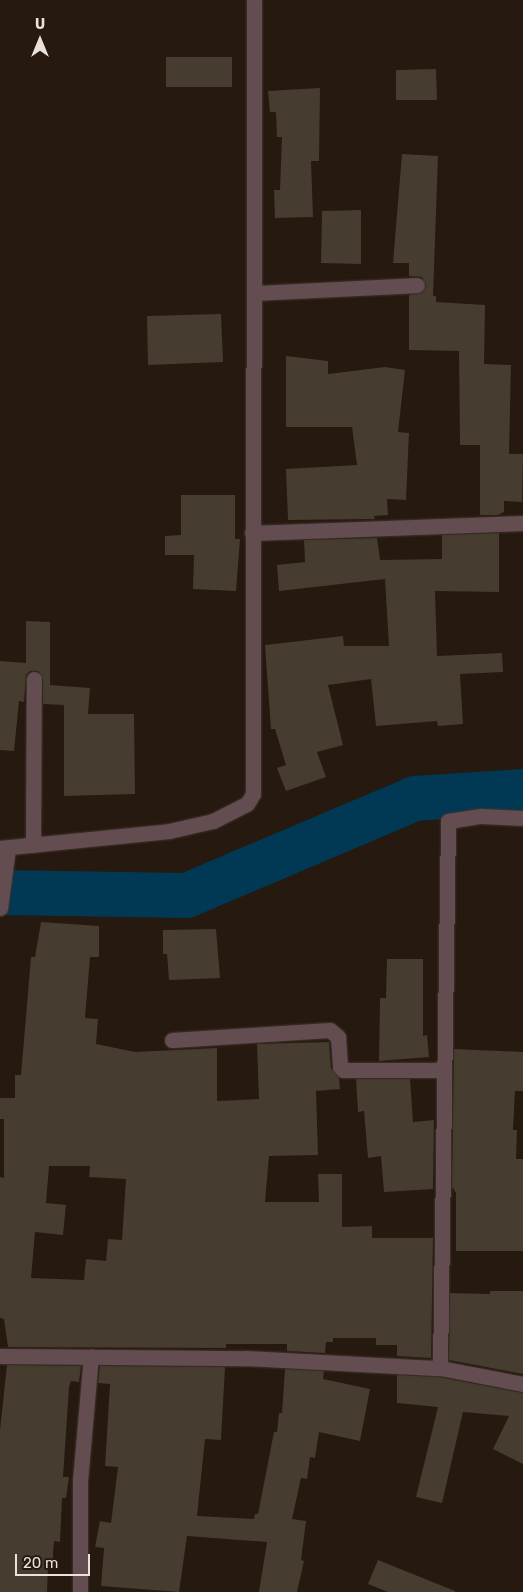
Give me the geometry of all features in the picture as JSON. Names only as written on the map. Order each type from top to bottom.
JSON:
[{"type":"street","points":[[0,908],[5,853],[33,845],[169,831],[213,821],[251,800],[255,784],[252,533],[255,293],[254,0]]},
{"type":"street","points":[[255,293],[417,285]]},
{"type":"street","points":[[252,533],[523,523]]},
{"type":"street","points":[[33,845],[34,679]]},
{"type":"street","points":[[440,1368],[448,821],[481,816],[523,818]]},
{"type":"street","points":[[172,1040],[330,1030],[338,1037],[340,1067],[343,1070],[444,1070]]},
{"type":"street","points":[[0,1356],[91,1356],[440,1368],[523,1384]]},
{"type":"street","points":[[80,1592],[80,1481],[91,1356]]},
{"type":"building","points":[[166,57],[232,57],[232,87],[166,87]]},
{"type":"building","points":[[436,69],[437,100],[396,100],[396,70]]},
{"type":"building","points":[[320,88],[319,161],[311,161],[313,217],[275,218],[274,190],[280,190],[282,137],[277,137],[276,112],[270,112],[268,91]]},
{"type":"building","points":[[402,154],[438,156],[433,296],[436,296],[436,302],[485,305],[484,364],[511,365],[509,454],[523,454],[522,502],[504,501],[504,512],[498,515],[480,515],[480,445],[460,445],[459,351],[409,350],[409,295],[422,293],[426,285],[422,277],[409,276],[409,263],[393,263]]},
{"type":"building","points":[[361,210],[361,264],[321,263],[322,211]]},
{"type":"building","points":[[221,314],[223,362],[148,365],[147,316]]},
{"type":"building","points":[[286,356],[328,361],[328,374],[385,367],[405,370],[398,432],[409,433],[406,500],[387,499],[388,515],[374,516],[375,519],[288,520],[286,469],[357,465],[352,427],[286,427]]},
{"type":"building","points":[[181,495],[235,495],[235,539],[240,539],[236,591],[193,589],[194,555],[165,555],[165,536],[181,535]]},
{"type":"building","points":[[499,533],[499,592],[435,591],[437,656],[502,653],[503,672],[460,674],[463,724],[438,726],[437,721],[376,726],[371,679],[328,685],[343,745],[317,752],[326,777],[286,791],[277,768],[286,765],[275,729],[271,729],[265,645],[343,636],[344,646],[389,646],[385,579],[279,591],[277,565],[305,562],[304,540],[377,538],[380,560],[442,559],[442,535]]},
{"type":"building","points":[[26,621],[50,622],[50,685],[90,688],[88,714],[134,714],[135,794],[64,796],[64,705],[43,704],[43,679],[38,671],[30,671],[26,675],[24,702],[19,701],[14,751],[0,750],[0,661],[26,663]]},
{"type":"building","points":[[41,922],[99,926],[99,957],[90,957],[85,1018],[98,1019],[96,1044],[135,1052],[217,1048],[217,1101],[259,1099],[257,1044],[329,1042],[331,1068],[339,1078],[340,1089],[316,1091],[318,1155],[269,1156],[265,1202],[319,1202],[318,1174],[342,1174],[342,1227],[372,1226],[372,1238],[433,1238],[431,1358],[397,1356],[397,1345],[376,1345],[376,1338],[333,1338],[333,1342],[326,1342],[325,1353],[287,1351],[287,1344],[226,1344],[226,1348],[8,1347],[4,1319],[0,1318],[0,1177],[4,1178],[4,1119],[0,1119],[0,1098],[15,1098],[15,1075],[21,1075],[31,957],[35,957]],"holes":[[[49,1166],[90,1166],[89,1177],[126,1179],[122,1240],[108,1239],[106,1261],[86,1259],[84,1280],[31,1278],[35,1232],[63,1235],[66,1205],[46,1203]]]},
{"type":"building","points":[[216,929],[220,978],[169,980],[167,954],[163,954],[163,930]]},
{"type":"building","points":[[387,959],[423,959],[423,1036],[427,1035],[429,1057],[379,1061],[380,998],[386,998]]},
{"type":"building","points":[[454,1049],[523,1052],[523,1091],[515,1091],[513,1130],[517,1130],[516,1159],[523,1159],[523,1251],[456,1251],[456,1193],[452,1187]]},
{"type":"building","points":[[356,1079],[410,1079],[413,1122],[434,1120],[433,1189],[384,1192],[381,1156],[368,1158],[364,1111],[358,1112]]},
{"type":"building","points":[[490,1291],[523,1291],[523,1374],[449,1360],[450,1293],[490,1294]]},
{"type":"building","points":[[7,1365],[81,1366],[79,1382],[71,1381],[69,1387],[63,1477],[69,1477],[66,1498],[62,1498],[60,1542],[54,1541],[52,1568],[48,1568],[47,1592],[0,1592],[0,1430]]},
{"type":"building","points":[[100,1366],[225,1367],[221,1440],[205,1439],[197,1516],[254,1519],[255,1514],[258,1514],[274,1432],[277,1432],[279,1413],[282,1413],[285,1369],[324,1371],[323,1379],[370,1389],[360,1441],[319,1432],[315,1458],[310,1457],[307,1479],[301,1478],[292,1519],[306,1521],[301,1560],[304,1561],[297,1592],[259,1592],[267,1542],[187,1536],[179,1592],[101,1586],[104,1548],[95,1547],[100,1521],[111,1523],[118,1467],[105,1466],[110,1384],[98,1383]]},
{"type":"building","points":[[397,1375],[439,1377],[523,1393],[523,1464],[493,1449],[509,1416],[463,1412],[442,1503],[416,1497],[438,1407],[397,1403]]},
{"type":"building","points":[[378,1560],[455,1592],[388,1592],[368,1584]]},
{"type":"waterway","points":[[0,892],[186,895],[414,798],[523,791]]}]
